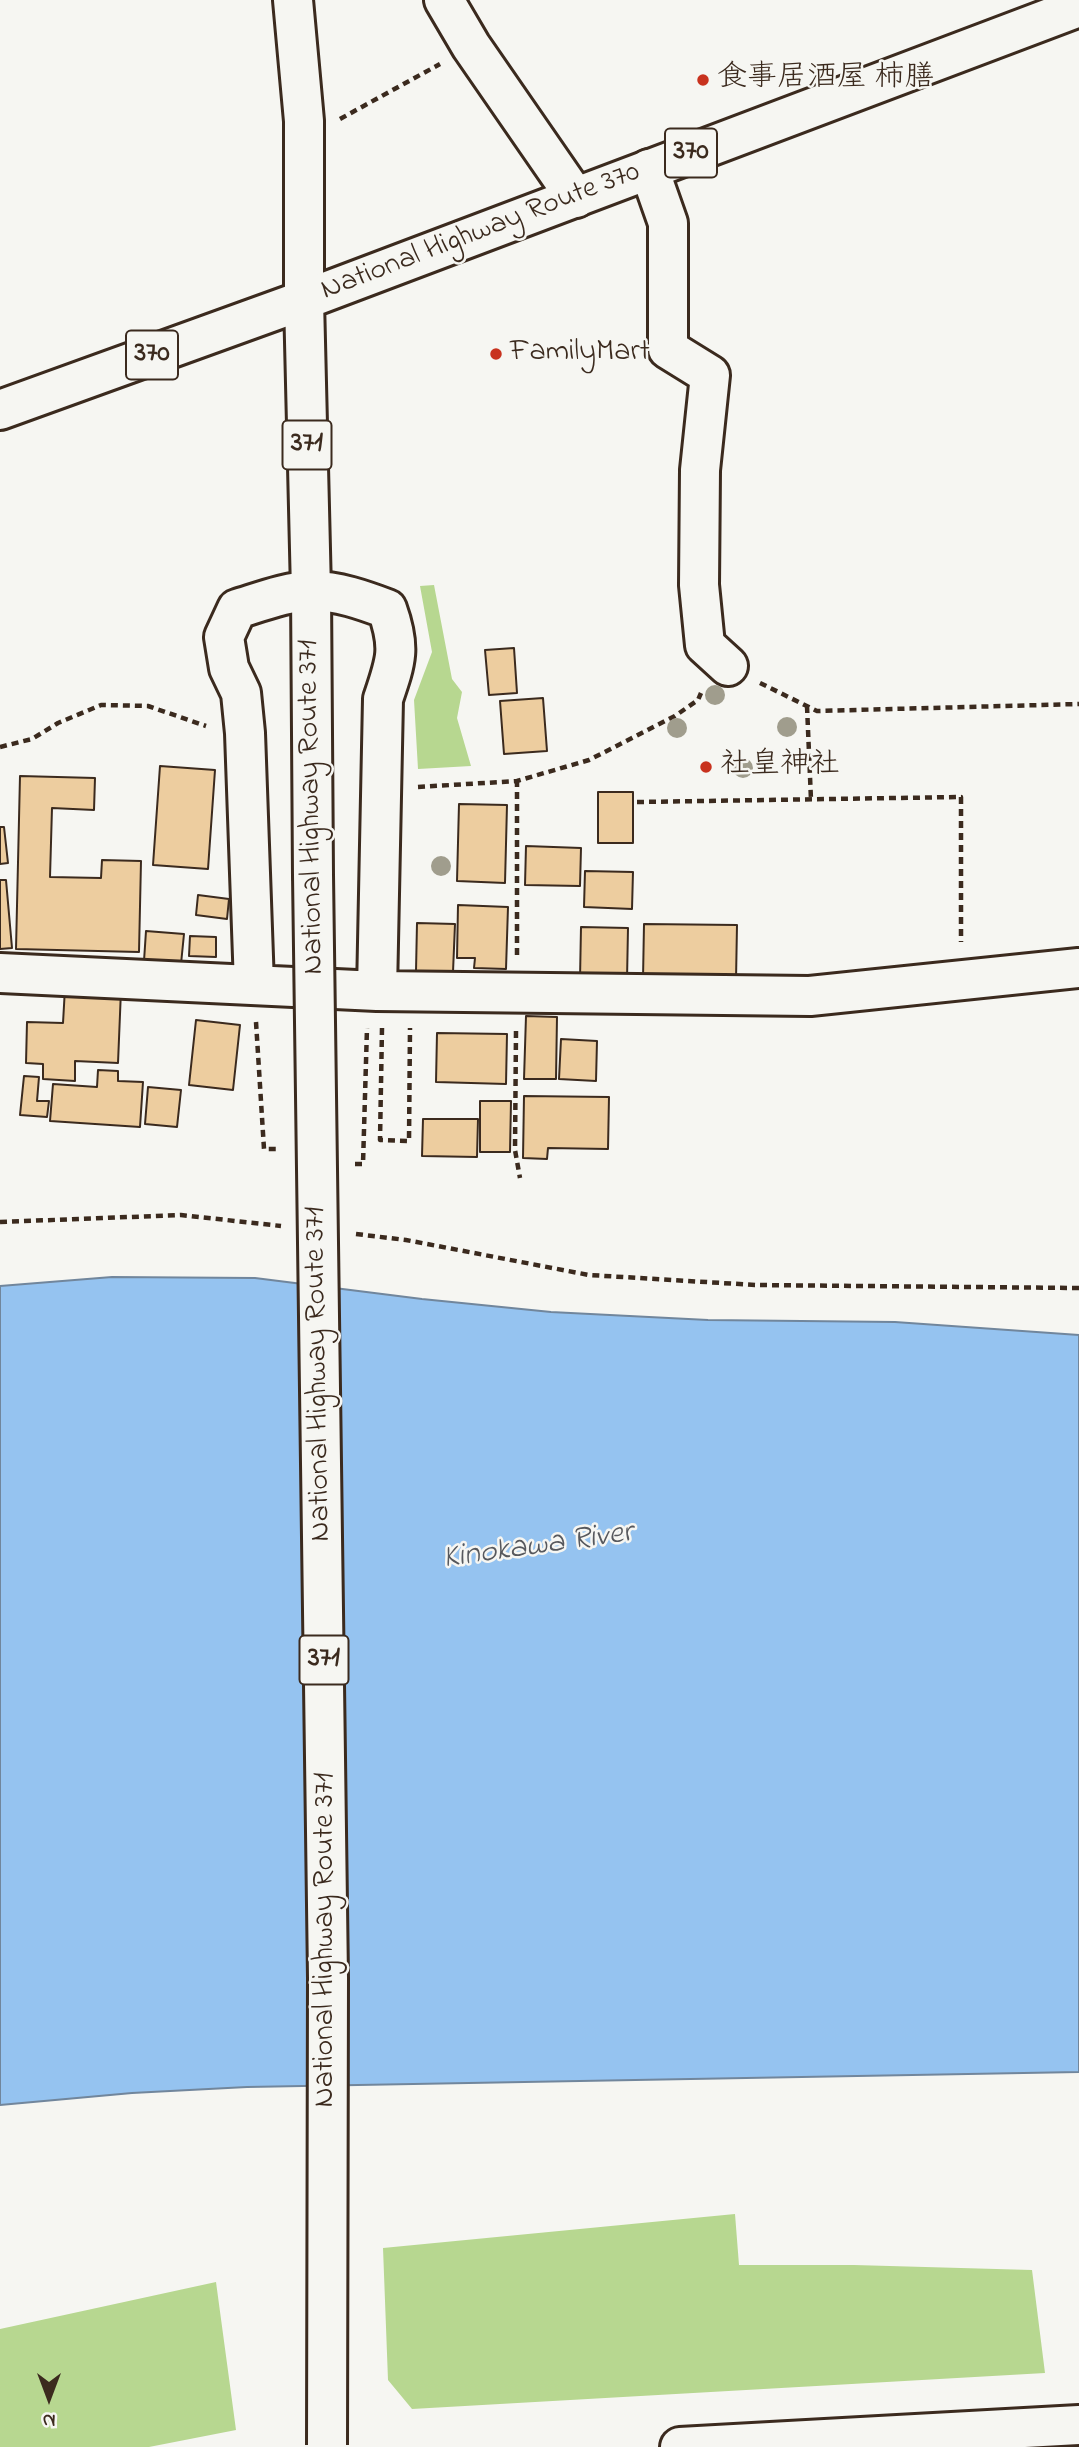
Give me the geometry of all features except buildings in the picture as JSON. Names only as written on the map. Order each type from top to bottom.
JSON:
[{"type":"main road","name":"National Highway Route 371","points":[[293,0],[304,121],[304,300],[311,591],[328,1978],[327,2446]]},
{"type":"main road","points":[[444,0],[471,46],[576,198]]},
{"type":"main road","name":"National Highway Route 370","points":[[0,410],[304,300],[1079,7]]},
{"type":"main road","points":[[649,169],[667,223],[667,349],[710,374],[700,470],[699,585],[705,645],[724,662]]},
{"type":"main road","points":[[254,985],[245,733],[241,693],[229,668],[224,637],[237,609],[272,598],[311,591],[353,596],[387,609],[396,635],[394,667],[383,699],[384,1005]]},
{"type":"main road","points":[[0,973],[254,985],[384,1005],[517,995],[810,996],[1079,968]]},
{"type":"main road","points":[[680,2447],[1079,2425]]},
{"type":"main road","points":[[1032,2428],[1079,2438]]},
{"type":"path","points":[[304,121],[339,120],[471,46]]},
{"type":"path","points":[[418,787],[517,781],[589,760],[675,716],[698,700],[724,662],[817,711],[1079,704]]},
{"type":"path","points":[[0,747],[32,739],[58,723],[101,705],[148,706],[217,730]]},
{"type":"path","points":[[807,706],[811,800]]},
{"type":"path","points":[[517,781],[514,1150],[520,1178]]},
{"type":"path","points":[[637,802],[961,797],[961,982]]},
{"type":"path","points":[[254,985],[264,1149],[287,1149]]},
{"type":"path","points":[[384,1005],[409,1141],[380,1140],[384,1005]]},
{"type":"path","points":[[344,1164],[363,1164],[384,1005]]},
{"type":"path","points":[[0,1222],[181,1215],[287,1227]]},
{"type":"path","points":[[353,1234],[406,1240],[590,1275],[755,1284],[1079,1288]]},
{"type":"green space","points":[[434,585],[452,679],[462,692],[457,718],[471,766],[418,769],[414,700],[432,652],[420,586]]},
{"type":"green space","points":[[735,2214],[739,2265],[1032,2270],[1045,2373],[412,2409],[388,2380],[383,2248]]},
{"type":"green space","points":[[216,2282],[236,2430],[149,2447],[0,2447],[0,2329]]},
{"type":"water","name":"Kinokawa River","points":[[112,1277],[255,1278],[551,1312],[708,1320],[895,1322],[1079,1335],[1079,2072],[247,2087],[132,2093],[0,2105],[0,1286]]},
{"type":"place","name":"食事居酒屋 柿膳","points":[[703,80]]},
{"type":"place","name":"FamilyMart","points":[[496,354]]},
{"type":"place","name":"社皇神社","points":[[706,767]]}]
